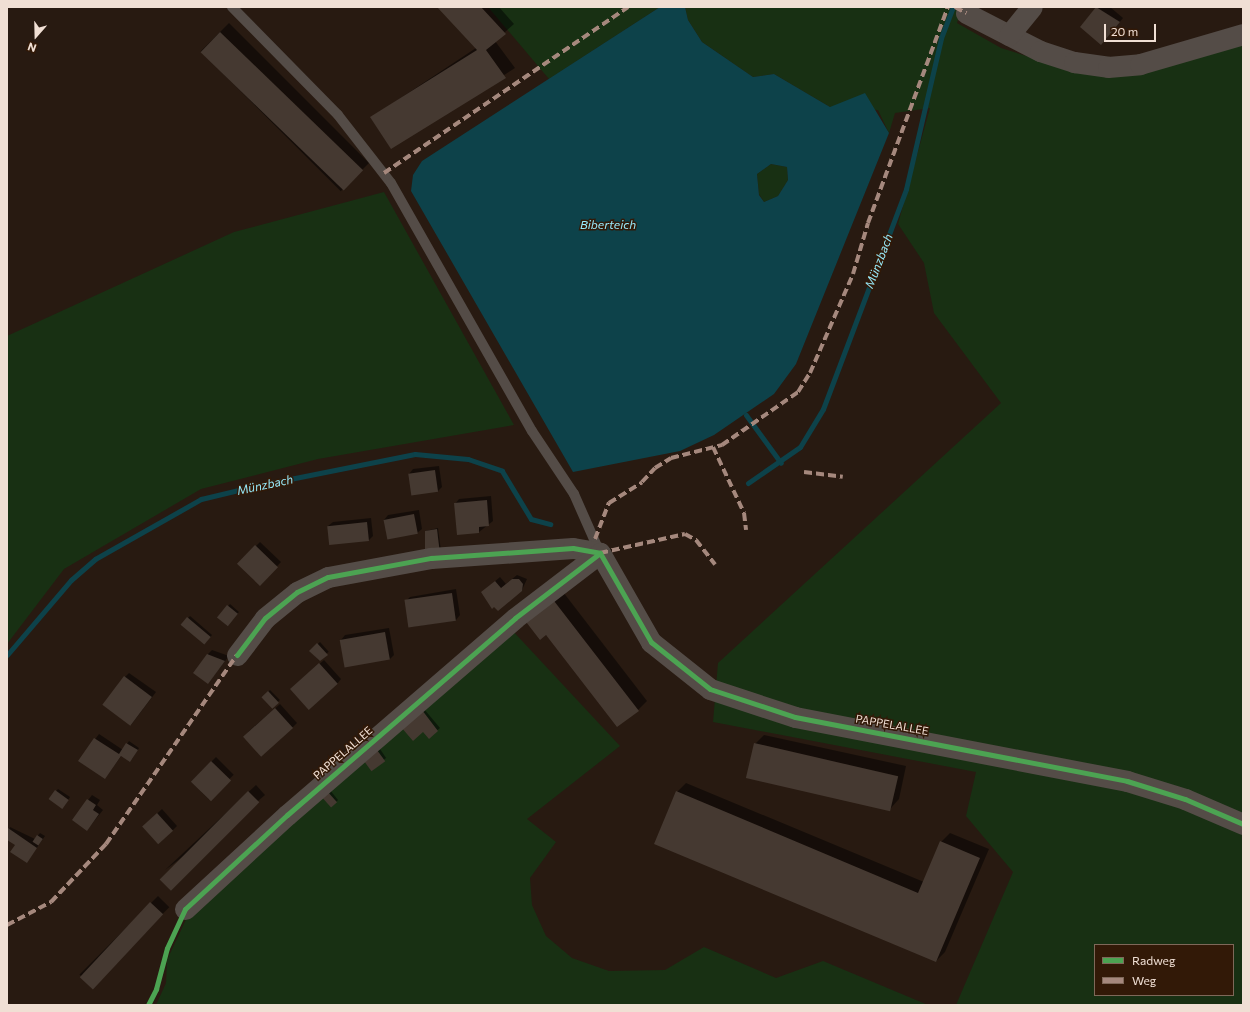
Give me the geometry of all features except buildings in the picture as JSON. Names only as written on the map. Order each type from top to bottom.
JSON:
[{"type":"street","points":[[1009,35],[1032,7]]},
{"type":"street","points":[[966,13],[1040,52],[1074,62],[1108,67],[1140,64],[1243,34]]},
{"type":"street","points":[[237,655],[265,618],[297,592],[328,577],[431,558],[499,551],[573,548],[600,553]]},
{"type":"street","name":"PAPPELALLEE","points":[[185,909],[287,815],[504,628],[600,553],[651,642],[710,689],[795,717],[1127,780],[1185,799],[1243,824]]},
{"type":"lane","points":[[232,7],[338,114],[391,183],[532,431],[574,494],[600,553]]},
{"type":"green space","points":[[488,7],[660,7],[549,79]]},
{"type":"green space","points":[[685,7],[962,7],[957,23],[1001,48],[1074,71],[1243,43],[1243,1005],[956,1005],[1013,872],[966,816],[976,772],[713,722],[718,663],[1001,403],[934,313],[924,263],[898,224],[930,108],[895,113],[889,133],[878,110],[830,107],[774,74],[753,77],[702,42],[688,20]]},
{"type":"green space","points":[[771,164],[787,167],[788,180],[778,196],[764,202],[759,194],[757,174]]},
{"type":"green space","points":[[384,192],[514,425],[318,459],[201,489],[64,569],[7,644],[7,336],[234,232]]},
{"type":"green space","points":[[511,629],[620,746],[527,819],[556,842],[530,878],[532,905],[546,936],[572,958],[609,971],[665,970],[704,947],[776,978],[823,961],[928,1005],[156,1005],[166,983],[167,960],[190,911]]},
{"type":"water","name":"Biberteich","points":[[660,7],[685,7],[688,20],[702,42],[753,77],[774,74],[830,107],[865,93],[889,133],[796,364],[774,394],[714,435],[680,451],[573,472],[411,191],[413,175],[422,161]],"holes":[[[771,164],[787,167],[788,180],[778,196],[764,202],[759,195],[757,174]]]},
{"type":"waterway","name":"Münzbach","points":[[748,483],[800,447],[823,409],[906,189],[941,38],[953,7]]},
{"type":"waterway","points":[[746,415],[781,463]]},
{"type":"waterway","name":"Münzbach","points":[[7,655],[71,580],[95,559],[201,499],[255,486],[415,454],[468,459],[502,471],[531,519],[550,524]]},
{"type":"marked path","points":[[384,173],[628,7]]},
{"type":"marked path","points":[[595,539],[609,503],[642,482],[655,468],[671,458],[722,445],[798,392],[810,373],[853,274],[868,223],[948,7]]},
{"type":"marked path","points":[[955,7],[966,13]]},
{"type":"marked path","points":[[713,447],[744,513],[746,530]]},
{"type":"marked path","points":[[804,472],[843,477]]},
{"type":"marked path","points":[[600,553],[685,534],[696,540],[715,564]]},
{"type":"marked path","points":[[7,925],[51,902],[106,844],[237,655]]},
{"type":"cycle path","points":[[237,655],[265,618],[297,592],[328,577],[431,558],[573,548],[600,553],[651,642],[710,689],[795,717],[1127,781],[1185,799],[1243,824]]},
{"type":"cycle path","points":[[148,1005],[156,989],[167,948],[185,909],[287,815],[515,618],[600,553]]}]
